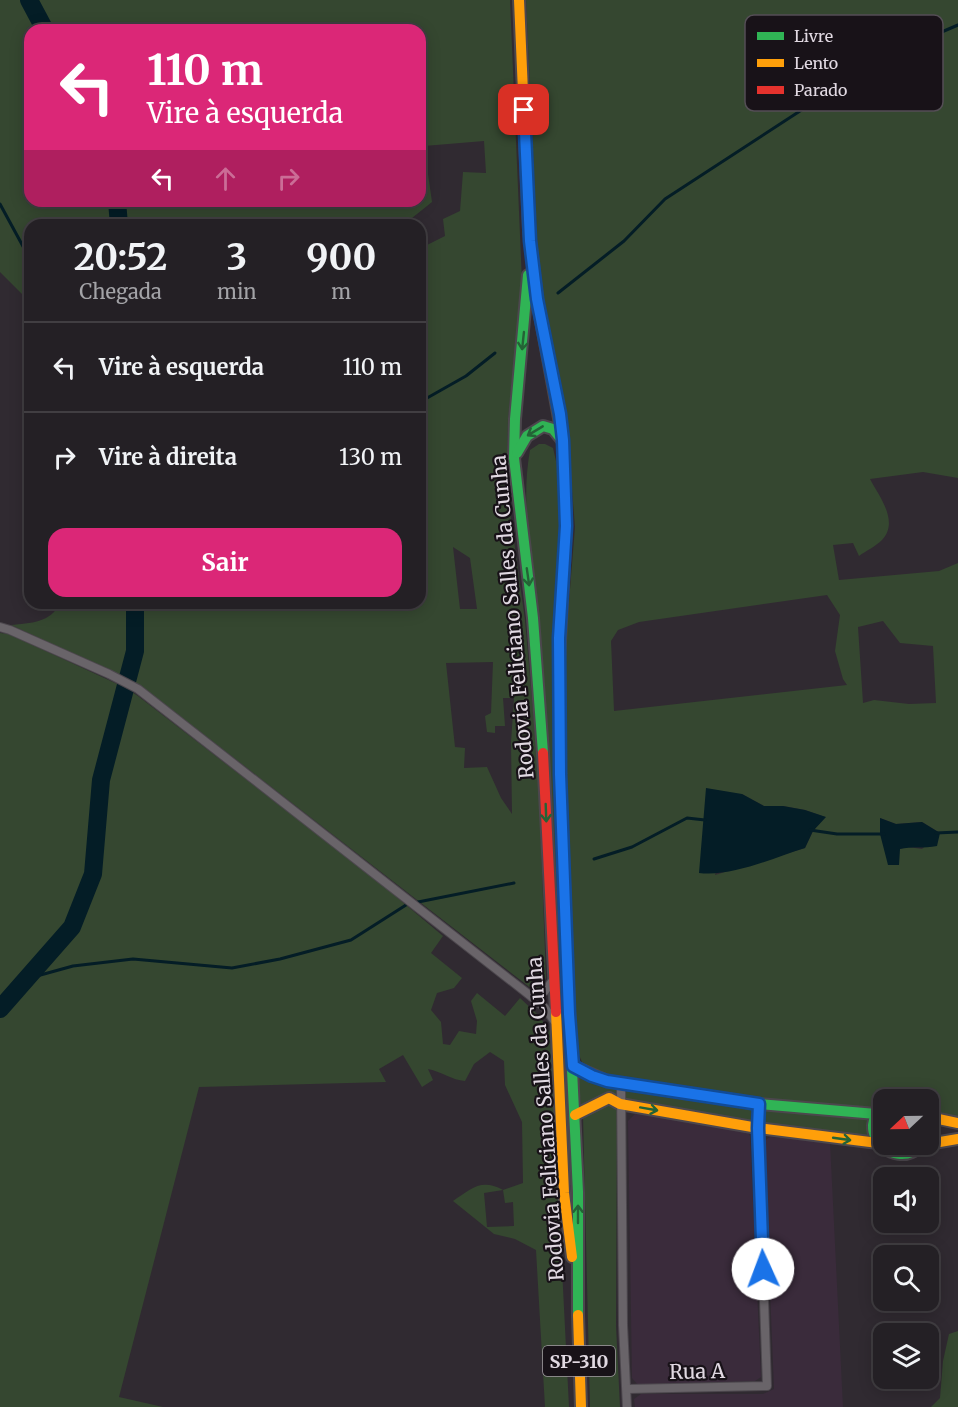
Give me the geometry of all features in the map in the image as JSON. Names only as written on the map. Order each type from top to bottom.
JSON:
[{"type":"main road","name":"Rodovia Feliciano Salles da Cunha","points":[[519,0],[530,241],[537,299],[563,440],[566,526],[559,638],[560,774],[578,1192],[578,1315]]},
{"type":"main road","name":"Rodovia Feliciano Salles da Cunha","points":[[530,241],[526,310],[515,419],[514,458],[534,618],[544,763],[564,1193],[578,1315]]},
{"type":"main road","points":[[514,458],[524,438],[543,426],[553,429],[563,440]]},
{"type":"main road","points":[[573,1066],[592,1076],[621,1083],[759,1104],[873,1114]]},
{"type":"main road","points":[[575,1114],[609,1098],[620,1104],[758,1128],[873,1142]]},
{"type":"main road","points":[[939,1119],[958,1123]]},
{"type":"main road","points":[[939,1141],[958,1139]]},
{"type":"main road","name":"SP-310","points":[[578,1315],[581,1407]]},
{"type":"street","points":[[0,627],[138,689],[532,997],[545,1008],[555,1022]]},
{"type":"street","points":[[532,997],[545,991],[553,980]]},
{"type":"street","points":[[621,1083],[623,1325],[627,1407]]},
{"type":"street","points":[[758,1128],[759,1104]]},
{"type":"street","name":"Rua A","points":[[627,1389],[767,1386],[758,1128]]},
{"type":"shaded area","points":[[635,1114],[745,1128],[750,1136],[761,1377],[755,1381],[638,1385],[632,1378],[628,1121]]},
{"type":"shaded area","points":[[770,1137],[830,1142],[843,1407],[635,1407],[634,1399],[641,1394],[763,1394],[774,1389],[764,1141]]},
{"type":"green space","points":[[0,0],[510,0],[522,282],[508,419],[507,464],[510,512],[525,620],[538,766],[546,978],[541,987],[532,989],[140,685],[11,625],[39,621],[51,615],[57,609],[426,609],[426,243],[427,245],[445,236],[443,219],[460,211],[463,172],[486,173],[484,141],[426,146],[426,24],[24,24],[24,207],[426,207],[413,219],[24,219],[24,296],[0,272]],"holes":[[[453,547],[470,558],[477,609],[460,609]],[[493,662],[491,713],[485,716],[487,732],[495,733],[495,726],[505,726],[503,698],[514,698],[511,742],[512,814],[501,798],[487,767],[464,768],[465,748],[455,747],[446,663]]]},
{"type":"green space","points":[[526,0],[958,0],[958,478],[923,472],[870,479],[886,508],[889,525],[887,533],[880,542],[859,556],[853,543],[833,545],[839,580],[939,571],[958,563],[958,1121],[939,1117],[939,1089],[873,1089],[873,1111],[759,1100],[622,1078],[594,1070],[582,1062],[579,1055],[575,1014],[565,770],[566,639],[575,527],[568,439],[541,299]],"holes":[[[827,595],[840,615],[835,651],[847,685],[614,711],[611,641],[618,630],[639,622]],[[883,621],[900,643],[933,646],[936,703],[909,704],[874,700],[863,703],[858,627]],[[742,794],[764,806],[783,806],[825,817],[813,831],[805,848],[715,875]],[[880,818],[896,824],[922,822],[940,833],[922,849],[908,847],[899,849]]]},
{"type":"green space","points":[[426,160],[432,202],[426,207]]},
{"type":"green space","points":[[539,444],[553,448],[559,474],[572,1185],[569,1185],[541,645],[527,524],[527,475],[530,450]]},
{"type":"green space","points":[[0,633],[9,634],[126,688],[138,696],[374,878],[443,936],[431,953],[462,978],[454,988],[437,993],[431,1010],[441,1022],[443,1044],[450,1045],[459,1031],[476,1034],[477,1021],[471,1001],[477,993],[505,1016],[520,998],[538,1015],[550,1031],[569,1407],[545,1407],[536,1250],[515,1239],[494,1234],[453,1201],[476,1186],[488,1185],[503,1190],[523,1183],[522,1122],[505,1085],[504,1061],[490,1052],[474,1064],[465,1081],[428,1069],[433,1080],[422,1087],[403,1055],[379,1069],[386,1082],[199,1087],[119,1397],[163,1407],[0,1407]],"holes":[[[503,1190],[505,1203],[513,1202],[514,1226],[487,1227],[484,1193]]]},
{"type":"green space","points":[[578,1072],[618,1084],[619,1099],[581,1110]]},
{"type":"green space","points":[[624,1088],[755,1106],[756,1124],[623,1100]]},
{"type":"green space","points":[[610,1101],[617,1107],[616,1326],[620,1407],[590,1407],[583,1116]]},
{"type":"green space","points":[[761,1109],[869,1118],[872,1138],[761,1126]]},
{"type":"green space","points":[[958,1331],[958,1407],[931,1407],[940,1398],[943,1361],[949,1334]]},
{"type":"water","points":[[706,788],[742,794],[764,806],[783,806],[826,817],[813,831],[805,848],[739,869],[699,873]]},
{"type":"water","points":[[880,818],[896,824],[922,822],[940,833],[937,846],[900,849],[899,865],[888,865],[880,834]]},
{"type":"waterway","points":[[29,0],[42,24]]},
{"type":"waterway","points":[[943,31],[958,25]]},
{"type":"waterway","points":[[558,293],[624,241],[665,199],[800,111]]},
{"type":"waterway","points":[[0,204],[24,248]]},
{"type":"waterway","points":[[118,207],[118,219]]},
{"type":"waterway","points":[[426,399],[466,376],[495,353]]},
{"type":"waterway","points":[[0,1009],[72,927],[93,874],[101,780],[135,651],[135,609]]},
{"type":"waterway","points":[[594,859],[632,847],[687,818],[705,820]]},
{"type":"waterway","points":[[810,830],[837,834],[884,834]]},
{"type":"waterway","points":[[936,833],[958,832]]},
{"type":"waterway","points":[[418,902],[514,883]]},
{"type":"waterway","points":[[26,979],[73,966],[133,959],[232,968],[280,959],[351,940],[406,905]]},
{"type":"traffic: fast","points":[[529,230],[537,299],[563,440],[566,526],[559,661]]},
{"type":"traffic: fast","points":[[528,275],[515,419],[514,458],[533,618],[543,753]]},
{"type":"traffic: fast","points":[[517,453],[527,436],[543,426],[553,429],[562,440]]},
{"type":"traffic: fast","points":[[569,1009],[578,1192],[578,1315]]},
{"type":"traffic: fast","points":[[573,1066],[607,1081],[759,1104],[873,1114]]},
{"type":"traffic: slow","points":[[519,0],[529,230]]},
{"type":"traffic: slow","points":[[556,1012],[564,1193],[572,1257]]},
{"type":"traffic: slow","points":[[575,1115],[609,1098],[620,1104],[758,1128],[873,1142]]},
{"type":"traffic: slow","points":[[939,1119],[958,1123]]},
{"type":"traffic: slow","points":[[939,1142],[958,1139]]},
{"type":"traffic: slow","points":[[578,1315],[581,1407]]},
{"type":"traffic: jam","points":[[559,661],[560,774],[569,1009]]},
{"type":"traffic: jam","points":[[543,753],[556,1012]]},
{"type":"route","points":[[524,110],[530,241],[537,299],[563,440],[566,526],[559,638],[560,774],[573,1066],[607,1081],[759,1104],[763,1269]]}]
